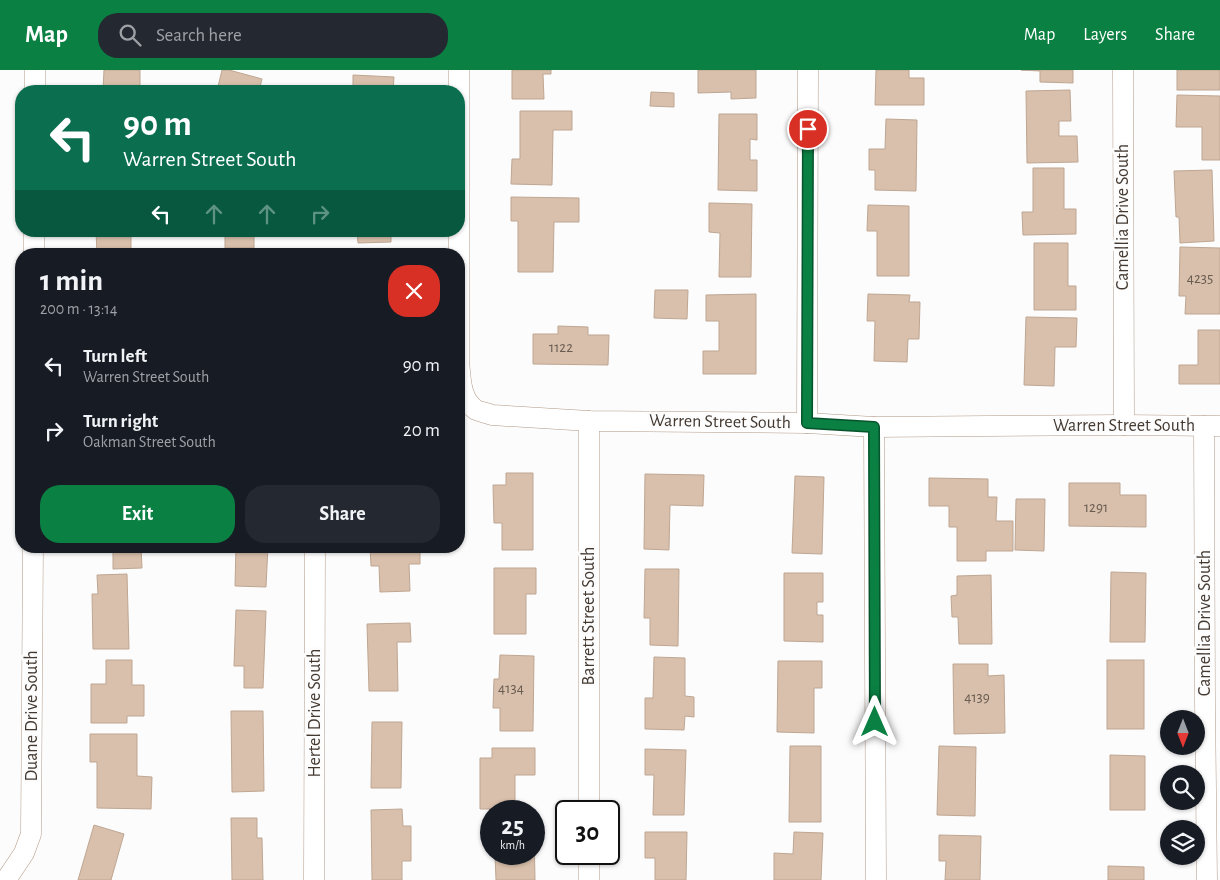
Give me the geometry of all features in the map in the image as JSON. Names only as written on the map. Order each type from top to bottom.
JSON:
[{"type":"street","points":[[35,70],[35,85]]},
{"type":"street","name":"Warren Street South","points":[[459,70],[459,85]]},
{"type":"street","points":[[807,423],[808,70]]},
{"type":"street","name":"Camellia Drive South","points":[[1123,70],[1124,425]]},
{"type":"street","name":"Warren Street South","points":[[465,398],[477,410],[492,415],[589,421],[807,423],[874,427],[1212,426]]},
{"type":"street","name":"Barrett Street South","points":[[589,421],[589,800]]},
{"type":"street","name":"Camellia Drive South","points":[[1207,880],[1212,701],[1212,426]]},
{"type":"street","points":[[874,427],[876,880]]},
{"type":"street","name":"Duane Drive South","points":[[6,880],[24,853],[31,834],[33,553]]},
{"type":"street","name":"Hertel Drive South","points":[[314,880],[315,553]]},
{"type":"street","points":[[589,865],[589,880]]},
{"type":"building","points":[[104,70],[140,70],[140,85],[103,85]]},
{"type":"building","points":[[222,70],[229,70],[262,79],[260,85],[218,85]]},
{"type":"building","points":[[512,70],[551,70],[551,74],[543,74],[544,99],[512,99]]},
{"type":"building","points":[[698,70],[756,70],[756,98],[731,99],[731,92],[698,93]]},
{"type":"building","points":[[876,70],[909,70],[909,78],[924,78],[924,105],[875,105]]},
{"type":"building","points":[[1021,70],[1073,70],[1073,83],[1040,82],[1040,71]]},
{"type":"building","points":[[1177,70],[1220,70],[1220,90],[1177,90]]},
{"type":"building","points":[[353,75],[394,77],[393,85],[353,85]]},
{"type":"building","points":[[1070,90],[1071,121],[1059,121],[1059,136],[1077,136],[1078,162],[1027,163],[1026,91]]},
{"type":"building","points":[[651,92],[674,93],[674,107],[650,106]]},
{"type":"building","points":[[1177,95],[1220,96],[1220,160],[1202,160],[1202,127],[1176,127]]},
{"type":"building","points":[[520,111],[572,111],[572,130],[553,130],[552,185],[511,184],[512,159],[520,159]]},
{"type":"building","points":[[719,114],[757,114],[757,140],[750,139],[750,160],[757,160],[757,191],[718,190]]},
{"type":"building","points":[[886,119],[917,120],[916,191],[875,190],[875,170],[869,170],[869,149],[885,149]]},
{"type":"building","points":[[1033,168],[1064,168],[1064,209],[1076,209],[1076,234],[1023,235],[1022,212],[1033,212]]},
{"type":"building","points":[[1212,170],[1214,241],[1180,243],[1179,217],[1176,217],[1174,171]]},
{"type":"building","points":[[511,197],[579,198],[579,222],[554,222],[553,272],[518,272],[518,221],[511,221]]},
{"type":"building","points":[[709,203],[752,204],[751,277],[719,277],[720,233],[709,232]]},
{"type":"building","points":[[868,205],[909,206],[909,276],[877,276],[877,231],[867,231]]},
{"type":"building","points":[[96,237],[131,237],[131,248],[97,248]]},
{"type":"building","points":[[225,237],[254,237],[254,248],[225,248]]},
{"type":"building","points":[[358,237],[391,237],[391,242],[358,243]]},
{"type":"building","points":[[1034,243],[1068,243],[1068,286],[1076,286],[1076,310],[1034,310]]},
{"type":"building","points":[[1180,247],[1220,248],[1220,314],[1185,314],[1186,296],[1179,296]]},
{"type":"building","points":[[655,290],[688,290],[687,319],[654,318]]},
{"type":"building","points":[[756,294],[756,374],[703,374],[703,351],[719,351],[719,321],[706,321],[706,295]]},
{"type":"building","points":[[868,294],[910,295],[909,302],[920,302],[919,339],[908,339],[907,362],[874,361],[875,321],[867,321]]},
{"type":"building","points":[[1026,317],[1077,318],[1076,347],[1055,347],[1054,386],[1024,385]]},
{"type":"building","points":[[558,326],[588,327],[588,335],[609,335],[608,365],[533,364],[533,334],[558,334]]},
{"type":"building","points":[[1198,330],[1220,330],[1220,384],[1179,384],[1179,365],[1198,365]]},
{"type":"building","points":[[506,473],[533,473],[533,550],[502,550],[502,523],[494,523],[493,485],[506,485]]},
{"type":"building","points":[[645,474],[704,475],[703,506],[670,505],[669,550],[644,549]]},
{"type":"building","points":[[795,476],[824,477],[822,554],[792,553]]},
{"type":"building","points":[[929,478],[988,479],[988,497],[997,497],[996,521],[1013,521],[1013,551],[986,551],[986,561],[957,561],[957,527],[949,527],[949,506],[929,506]]},
{"type":"building","points":[[1069,483],[1120,483],[1120,495],[1146,495],[1146,527],[1069,526]]},
{"type":"building","points":[[1016,499],[1045,499],[1044,551],[1015,550]]},
{"type":"building","points":[[113,553],[141,553],[142,568],[113,569]]},
{"type":"building","points":[[236,553],[268,553],[266,587],[235,586]]},
{"type":"building","points":[[370,553],[420,553],[420,564],[409,564],[410,591],[380,592],[379,566],[371,566]]},
{"type":"building","points":[[494,568],[536,568],[536,594],[526,594],[526,634],[494,634]]},
{"type":"building","points":[[645,569],[679,569],[678,646],[650,645],[650,618],[644,618]]},
{"type":"building","points":[[1111,572],[1146,573],[1145,642],[1110,642]]},
{"type":"building","points":[[784,573],[823,573],[823,602],[817,602],[817,615],[823,615],[823,642],[784,641]]},
{"type":"building","points":[[127,574],[129,649],[93,649],[92,594],[98,594],[97,575]]},
{"type":"building","points":[[991,575],[992,644],[959,644],[958,617],[952,617],[951,596],[957,595],[957,576]]},
{"type":"building","points":[[236,610],[266,611],[263,688],[244,688],[244,666],[234,666]]},
{"type":"building","points":[[410,623],[411,642],[397,642],[398,691],[369,691],[367,624]]},
{"type":"building","points":[[500,655],[534,656],[533,731],[500,731],[500,708],[493,708],[494,679],[499,679]]},
{"type":"building","points":[[654,657],[685,658],[685,696],[694,697],[694,717],[685,716],[684,730],[645,729],[645,698],[653,698]]},
{"type":"building","points":[[106,660],[132,660],[132,685],[144,685],[144,716],[127,716],[127,723],[91,723],[91,684],[106,684]]},
{"type":"building","points":[[1107,660],[1144,660],[1144,729],[1107,729]]},
{"type":"building","points":[[778,661],[822,661],[822,688],[814,688],[814,733],[777,732]]},
{"type":"building","points":[[953,664],[988,664],[988,676],[1004,675],[1005,733],[954,734]]},
{"type":"building","points":[[231,711],[263,711],[264,791],[232,792]]},
{"type":"building","points":[[372,722],[402,722],[401,788],[371,788]]},
{"type":"building","points":[[90,734],[137,734],[137,776],[152,777],[151,809],[97,808],[97,762],[90,762]]},
{"type":"building","points":[[790,746],[821,746],[821,822],[789,822]]},
{"type":"building","points":[[939,746],[976,747],[975,816],[937,815]]},
{"type":"building","points":[[492,748],[535,748],[535,775],[515,775],[515,800],[480,800],[480,758],[492,758]]},
{"type":"building","points":[[645,749],[686,750],[684,815],[653,815],[654,775],[645,775]]},
{"type":"building","points":[[1110,755],[1145,756],[1145,810],[1110,810]]},
{"type":"building","points":[[402,809],[403,826],[411,826],[411,861],[402,861],[402,880],[372,880],[371,810]]},
{"type":"building","points":[[231,818],[257,818],[257,838],[262,838],[263,880],[232,880]]},
{"type":"building","points":[[94,825],[124,834],[111,880],[78,880]]},
{"type":"building","points":[[645,832],[687,832],[686,880],[655,880],[655,858],[645,858]]},
{"type":"building","points":[[794,832],[823,833],[821,880],[774,880],[774,853],[793,854]]},
{"type":"building","points":[[939,835],[981,836],[980,880],[945,880],[946,861],[939,861]]},
{"type":"building","points":[[495,865],[535,865],[535,880],[496,880]]},
{"type":"building","points":[[1108,866],[1144,867],[1144,880],[1108,880]]},
{"type":"route","points":[[808,129],[807,423],[874,427],[875,722]]}]
